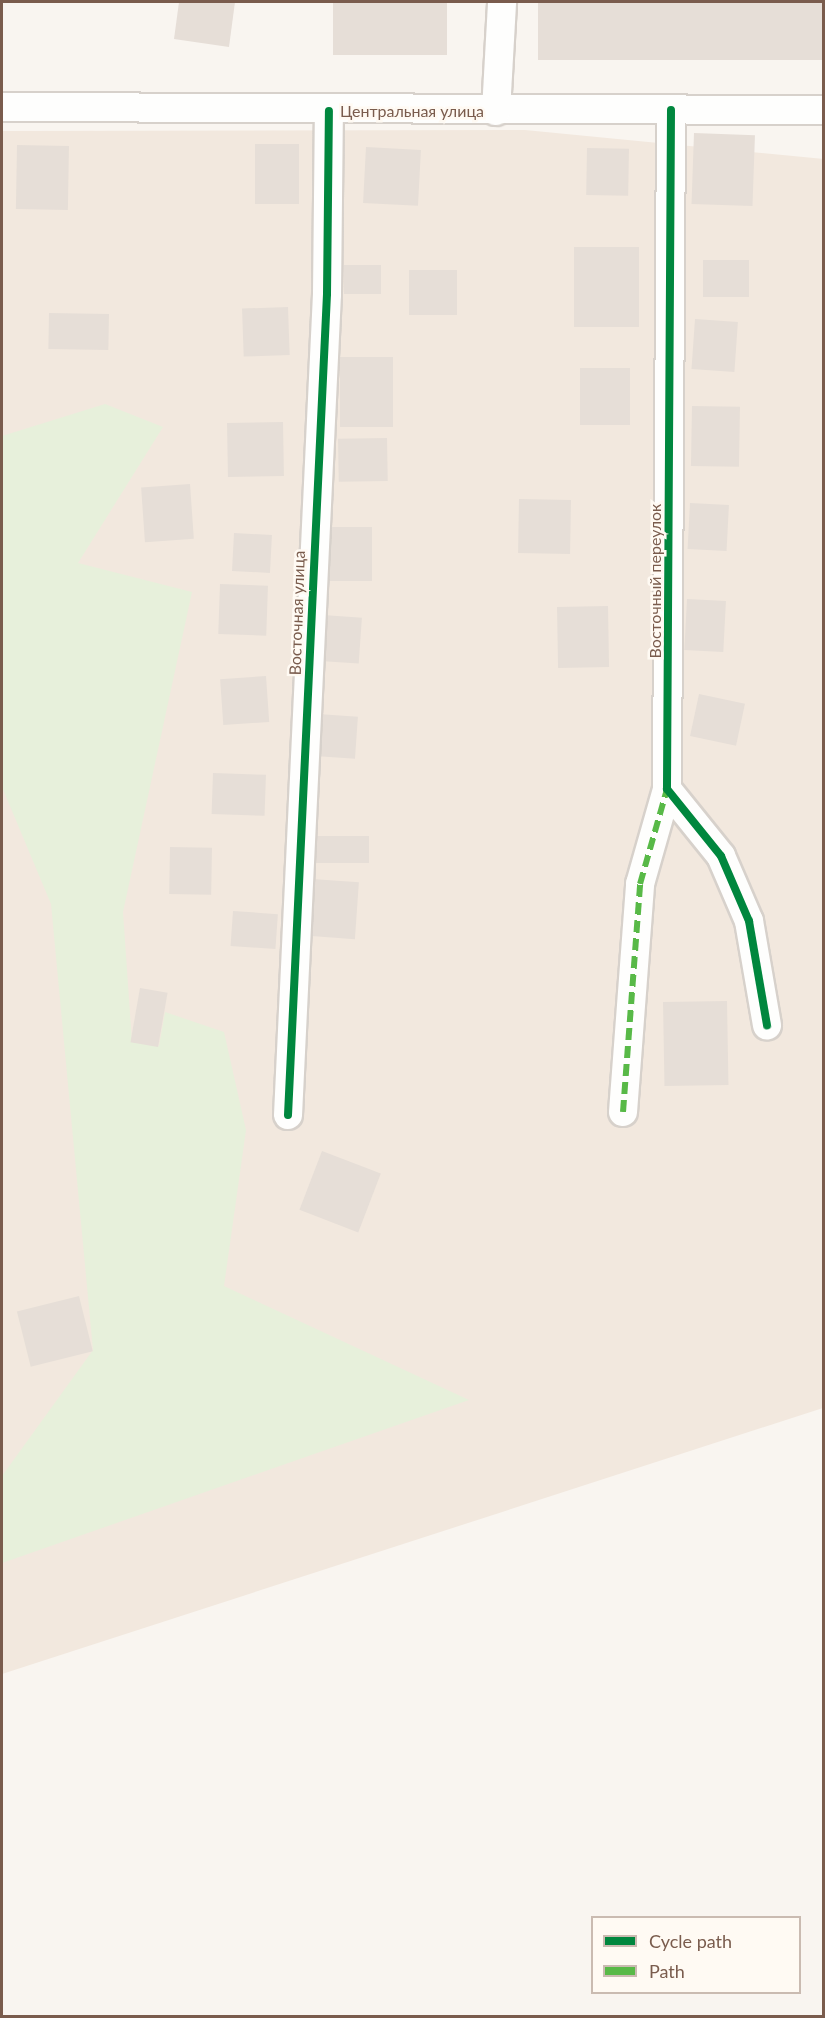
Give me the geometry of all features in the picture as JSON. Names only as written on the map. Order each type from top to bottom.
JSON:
[{"type":"street","points":[[496,111],[502,2]]},
{"type":"street","name":"Центральная улица","points":[[2,107],[329,111],[824,110]]},
{"type":"street","name":"Восточный переулок","points":[[623,1112],[640,884],[667,789],[671,110]]},
{"type":"street","name":"Восточная улица","points":[[288,1115],[327,294],[329,111]]},
{"type":"street","points":[[667,789],[721,856],[749,921],[766,1025]]},
{"type":"shaded area","points":[[525,130],[824,159],[823,1408],[2,1674],[2,131]]},
{"type":"green space","points":[[105,404],[163,427],[78,563],[192,592],[123,912],[132,1042],[159,1046],[165,1012],[224,1032],[246,1130],[224,1286],[469,1400],[2,1563],[2,1476],[93,1350],[51,904],[2,787],[2,436]]},
{"type":"building","points":[[179,2],[235,2],[229,47],[174,39]]},
{"type":"building","points":[[333,2],[447,2],[447,55],[333,55]]},
{"type":"building","points":[[538,2],[824,2],[824,60],[538,60]]},
{"type":"building","points":[[694,133],[755,135],[752,206],[692,204]]},
{"type":"building","points":[[255,144],[299,144],[299,204],[255,204]]},
{"type":"building","points":[[17,145],[69,146],[68,210],[16,209]]},
{"type":"building","points":[[366,147],[421,150],[418,206],[363,203]]},
{"type":"building","points":[[587,148],[629,149],[628,196],[586,195]]},
{"type":"building","points":[[574,247],[639,247],[639,327],[574,327]]},
{"type":"building","points":[[703,260],[749,260],[749,297],[703,297]]},
{"type":"building","points":[[344,265],[381,265],[381,294],[344,294]]},
{"type":"building","points":[[409,270],[457,270],[457,315],[409,315]]},
{"type":"building","points":[[288,307],[290,355],[244,357],[242,309]]},
{"type":"building","points":[[49,313],[109,314],[108,350],[48,349]]},
{"type":"building","points":[[695,319],[738,322],[734,372],[692,369]]},
{"type":"building","points":[[340,357],[393,357],[393,427],[340,427]]},
{"type":"building","points":[[580,368],[630,368],[630,425],[580,425]]},
{"type":"building","points":[[692,406],[740,407],[739,467],[691,466]]},
{"type":"building","points":[[283,422],[284,476],[228,477],[227,423]]},
{"type":"building","points":[[387,438],[388,481],[339,482],[338,439]]},
{"type":"building","points":[[190,484],[194,539],[145,542],[141,487]]},
{"type":"building","points":[[519,499],[571,500],[570,554],[518,553]]},
{"type":"building","points":[[690,503],[729,505],[727,551],[688,549]]},
{"type":"building","points":[[328,527],[372,527],[372,581],[328,581]]},
{"type":"building","points":[[234,533],[272,535],[270,573],[232,571]]},
{"type":"building","points":[[220,584],[268,586],[266,636],[218,634]]},
{"type":"building","points":[[687,599],[726,601],[723,652],[684,650]]},
{"type":"building","points":[[608,606],[609,667],[558,668],[557,607]]},
{"type":"building","points":[[323,615],[362,618],[359,664],[320,661]]},
{"type":"building","points":[[266,676],[269,722],[223,725],[220,679]]},
{"type":"building","points":[[699,694],[745,704],[736,746],[690,736]]},
{"type":"building","points":[[318,714],[358,717],[355,759],[315,756]]},
{"type":"building","points":[[213,773],[266,775],[265,816],[212,814]]},
{"type":"building","points":[[314,836],[369,836],[369,863],[314,863]]},
{"type":"building","points":[[170,847],[212,848],[211,895],[169,894]]},
{"type":"building","points":[[312,879],[359,882],[355,939],[308,936]]},
{"type":"building","points":[[233,911],[278,914],[275,949],[231,946]]},
{"type":"building","points":[[140,988],[168,993],[158,1047],[130,1042]]},
{"type":"building","points":[[727,1001],[728,1085],[664,1086],[663,1002]]},
{"type":"building","points":[[322,1151],[381,1174],[358,1232],[299,1210]]},
{"type":"building","points":[[79,1296],[93,1351],[31,1367],[17,1311]]},
{"type":"marked path","points":[[623,1112],[640,884],[667,789]]},
{"type":"cycle path","points":[[671,110],[667,789],[721,856],[749,921],[767,1025]]},
{"type":"cycle path","points":[[288,1115],[327,294],[329,111]]}]
